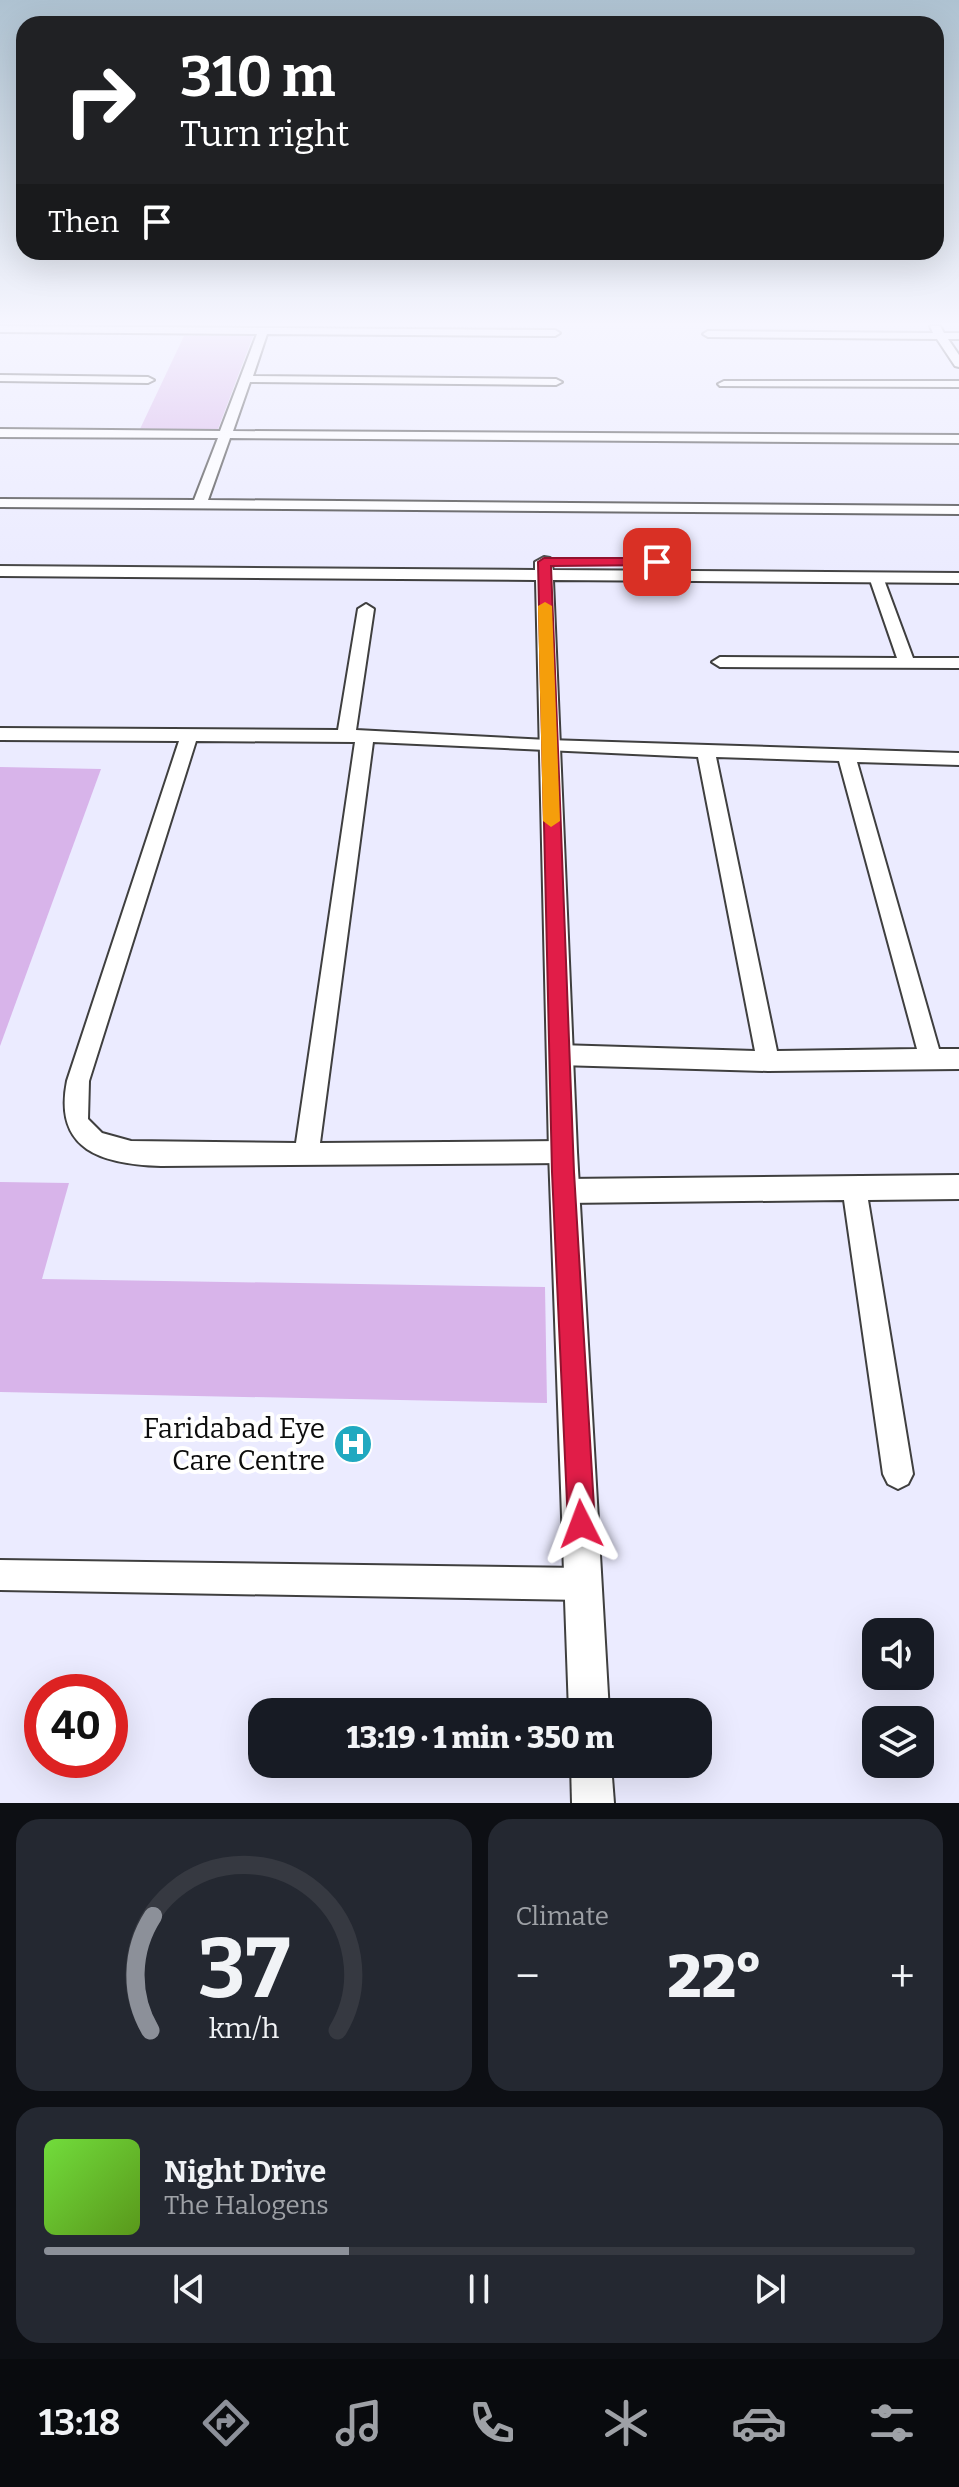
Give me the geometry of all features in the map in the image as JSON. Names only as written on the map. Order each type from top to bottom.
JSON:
[{"type":"street","points":[[200,503],[236,410]]},
{"type":"street","points":[[0,433],[959,439]]},
{"type":"street","points":[[0,503],[959,510]]},
{"type":"street","points":[[0,559],[82,565],[685,569],[959,565]]},
{"type":"street","points":[[0,571],[82,565]]},
{"type":"street","points":[[544,568],[564,1191],[588,1698]]},
{"type":"street","points":[[685,569],[959,578]]},
{"type":"street","points":[[876,577],[907,662]]},
{"type":"street","points":[[306,1155],[355,736],[366,609]]},
{"type":"street","points":[[720,662],[959,663]]},
{"type":"street","points":[[0,734],[355,736],[548,746],[959,759]]},
{"type":"street","points":[[189,737],[78,1081],[72,1109],[81,1128],[103,1145],[141,1152],[306,1155],[563,1152]]},
{"type":"street","points":[[705,749],[768,1061]]},
{"type":"street","points":[[846,755],[931,1060]]},
{"type":"street","points":[[559,1055],[768,1061],[959,1059]]},
{"type":"street","points":[[854,1187],[898,1474]]},
{"type":"street","points":[[564,1191],[959,1187]]},
{"type":"street","points":[[0,1575],[584,1584]]},
{"type":"street","points":[[592,1778],[593,1803]]},
{"type":"shaded area","points":[[149,410],[225,410],[218,429],[140,429]]},
{"type":"shaded area","points":[[0,767],[101,769],[0,1046]]},
{"type":"shaded area","points":[[0,1182],[69,1183],[42,1279],[545,1287],[547,1403],[0,1392]]},
{"type":"slow traffic","points":[[545,606],[551,821]]},
{"type":"place","name":"Faridabad Eye Care Centre","points":[[353,1444]]},
{"type":"route","points":[[581,1524],[563,1172],[544,562],[657,562]]}]
